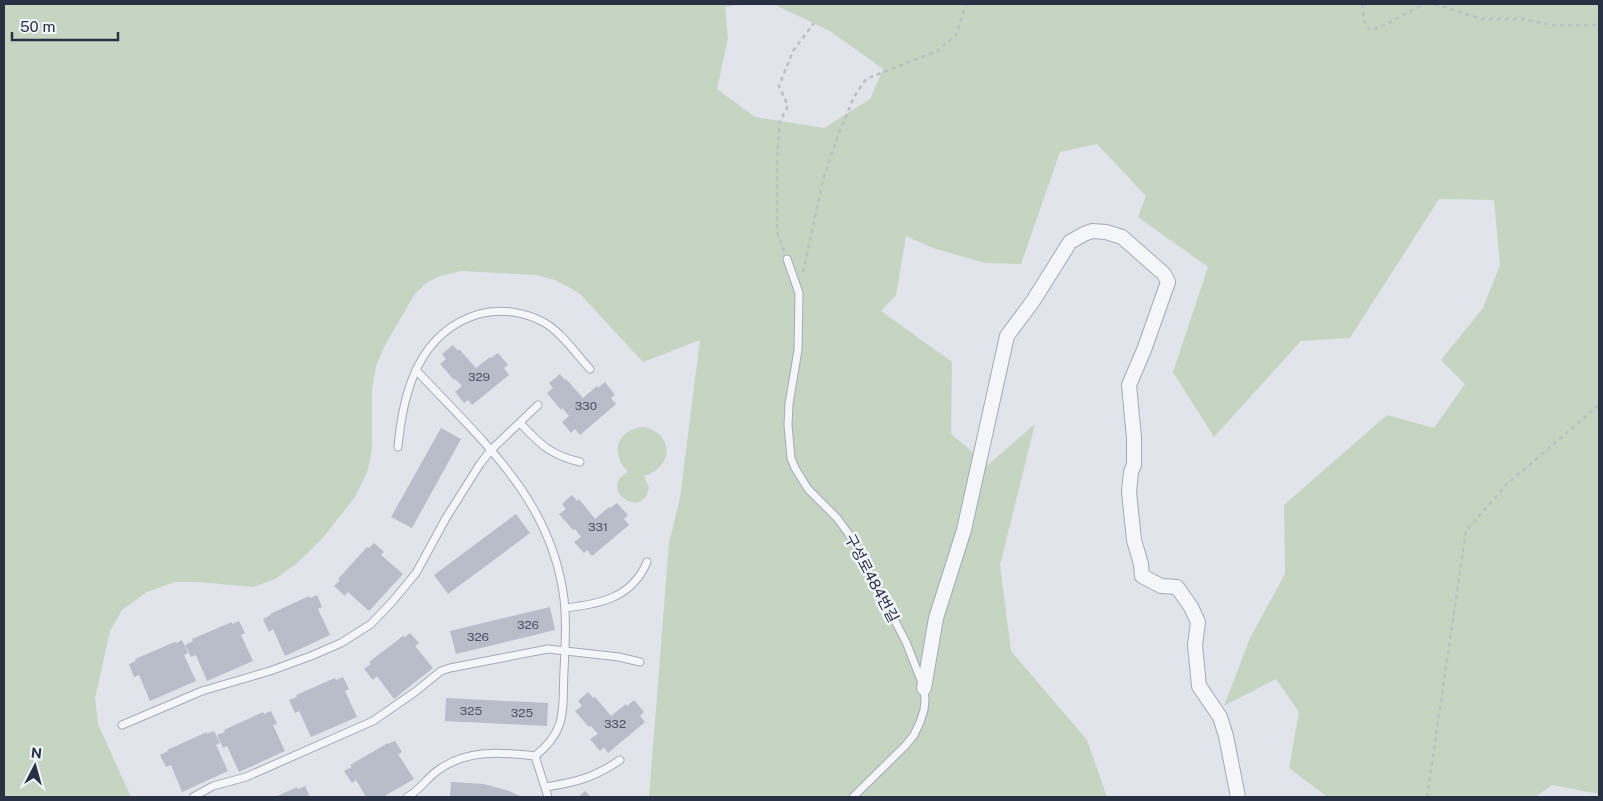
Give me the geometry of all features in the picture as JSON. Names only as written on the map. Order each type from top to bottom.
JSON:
[{"type":"street","points":[[924,688],[936,618],[964,530],[1007,336],[1033,300],[1070,242],[1092,231],[1106,232],[1122,237],[1164,274],[1168,282],[1144,350],[1129,385],[1134,438],[1134,465],[1130,472],[1129,492],[1134,540],[1141,564],[1142,576],[1161,586],[1177,587],[1198,622],[1195,646],[1199,686],[1220,717],[1226,736],[1238,797]]},
{"type":"lane","name":"구성로484번길","points":[[787,259],[799,293],[798,350],[789,404],[788,432],[791,458],[808,489],[837,518],[851,537],[906,642],[924,688],[924,710],[914,735],[853,797]]},
{"type":"lane","points":[[398,447],[402,409],[406,392],[416,370],[429,348],[451,326],[470,317],[491,311],[500,311],[525,315],[544,323],[556,332],[590,369]]},
{"type":"lane","points":[[407,797],[446,765],[466,756],[496,752],[535,756],[549,744],[558,732],[560,724],[563,706],[565,650],[565,608],[562,584],[544,527],[520,485],[491,450],[416,370]]},
{"type":"lane","points":[[122,725],[202,691],[311,656],[341,643],[371,624],[416,573],[461,494],[491,450],[538,405]]},
{"type":"lane","points":[[520,423],[554,454],[580,462]]},
{"type":"lane","points":[[565,608],[592,604],[625,591],[639,578],[647,562]]},
{"type":"lane","points":[[193,797],[213,786],[246,776],[373,721],[437,674],[450,668],[548,649],[619,657],[640,662]]},
{"type":"lane","points":[[535,756],[548,797]]},
{"type":"lane","points":[[546,787],[584,780],[607,769],[620,760]]},
{"type":"path","points":[[799,293],[823,180],[854,97],[866,79],[937,51],[956,35],[966,4]]},
{"type":"path","points":[[1362,4],[1365,24],[1370,30],[1380,28],[1409,10],[1425,4]]},
{"type":"path","points":[[1435,4],[1482,19],[1523,19],[1551,25],[1599,25]]},
{"type":"path","points":[[787,259],[777,232],[777,157],[780,121],[788,106],[778,86],[793,51],[814,24]]},
{"type":"path","points":[[1427,797],[1466,531],[1507,484],[1599,405]]},
{"type":"green space","points":[[4,4],[743,4],[725,7],[728,38],[717,89],[755,117],[824,128],[870,99],[883,69],[830,31],[773,4],[1599,4],[1599,794],[1552,785],[1535,797],[1326,797],[1289,768],[1299,712],[1276,679],[1224,706],[1250,638],[1285,574],[1284,505],[1387,415],[1434,428],[1465,384],[1441,360],[1483,308],[1500,265],[1494,200],[1439,199],[1350,338],[1301,341],[1214,437],[1173,372],[1208,267],[1138,217],[1146,196],[1097,144],[1060,152],[1021,264],[985,263],[933,248],[906,236],[896,295],[881,311],[952,362],[951,434],[988,465],[1035,424],[1000,565],[1011,651],[1087,740],[1107,797],[649,797],[669,543],[680,498],[700,340],[643,362],[579,293],[555,280],[536,275],[461,271],[440,276],[426,283],[414,295],[384,347],[376,366],[372,389],[372,447],[368,470],[355,497],[322,539],[295,565],[275,579],[253,587],[175,582],[147,592],[122,610],[110,631],[95,698],[98,724],[131,797],[4,797]]},
{"type":"green space","points":[[644,427],[661,436],[665,443],[665,458],[661,466],[654,472],[644,476],[649,487],[645,497],[639,502],[632,502],[625,499],[619,493],[617,486],[620,479],[628,472],[619,458],[619,443],[627,432]]},
{"type":"building","points":[[453,345],[476,368],[498,353],[508,365],[504,368],[509,375],[472,405],[468,400],[464,403],[455,392],[462,386],[440,364],[446,359],[442,354]]},
{"type":"building","points":[[560,374],[583,398],[605,382],[615,395],[611,398],[616,404],[580,435],[575,429],[571,433],[562,422],[569,416],[562,408],[561,410],[547,393],[553,388],[549,383]]},
{"type":"building","points":[[441,428],[461,439],[412,528],[391,517]]},
{"type":"building","points":[[572,495],[577,501],[579,499],[595,519],[617,503],[628,515],[624,519],[629,525],[592,556],[587,550],[584,553],[574,542],[581,537],[559,514],[566,509],[562,504]]},
{"type":"building","points":[[516,514],[530,533],[448,594],[434,575]]},
{"type":"building","points":[[374,543],[384,552],[381,555],[403,574],[369,611],[348,592],[345,596],[334,586],[367,547],[369,548]]},
{"type":"building","points":[[317,595],[322,607],[318,609],[330,635],[285,656],[273,629],[269,632],[263,619],[309,596],[310,598]]},
{"type":"building","points":[[550,607],[555,630],[456,654],[450,631]]},
{"type":"building","points":[[239,621],[245,633],[241,635],[253,661],[207,681],[196,655],[191,657],[185,645],[193,641],[192,639],[232,622],[232,624]]},
{"type":"building","points":[[410,633],[419,643],[415,646],[433,668],[394,699],[377,676],[373,680],[364,669],[371,664],[369,662],[403,636],[405,637]]},
{"type":"building","points":[[182,640],[188,653],[184,655],[196,681],[150,701],[139,675],[134,677],[129,664],[136,661],[135,659]]},
{"type":"building","points":[[343,677],[349,689],[345,691],[357,717],[311,737],[299,711],[295,713],[289,700],[335,678],[336,680]]},
{"type":"building","points":[[588,692],[593,698],[595,697],[611,716],[634,700],[644,712],[640,716],[645,722],[608,753],[604,747],[600,751],[590,739],[598,734],[575,711],[582,706],[578,701]]},
{"type":"building","points":[[446,698],[548,703],[547,726],[445,721]]},
{"type":"building","points":[[271,711],[277,724],[273,725],[285,751],[239,772],[227,746],[223,748],[217,735],[263,712],[264,714]]},
{"type":"building","points":[[214,731],[220,743],[216,745],[228,771],[182,792],[171,765],[166,767],[160,755],[207,732],[207,734]]},
{"type":"building","points":[[395,741],[402,752],[398,754],[414,779],[383,797],[366,797],[356,780],[352,783],[344,771],[352,767],[350,765],[388,743]]},
{"type":"building","points":[[451,782],[484,784],[522,797],[450,797]]},
{"type":"building","points":[[305,786],[310,797],[275,797],[297,787],[298,789]]},
{"type":"building","points":[[585,791],[591,797],[578,797]]}]
